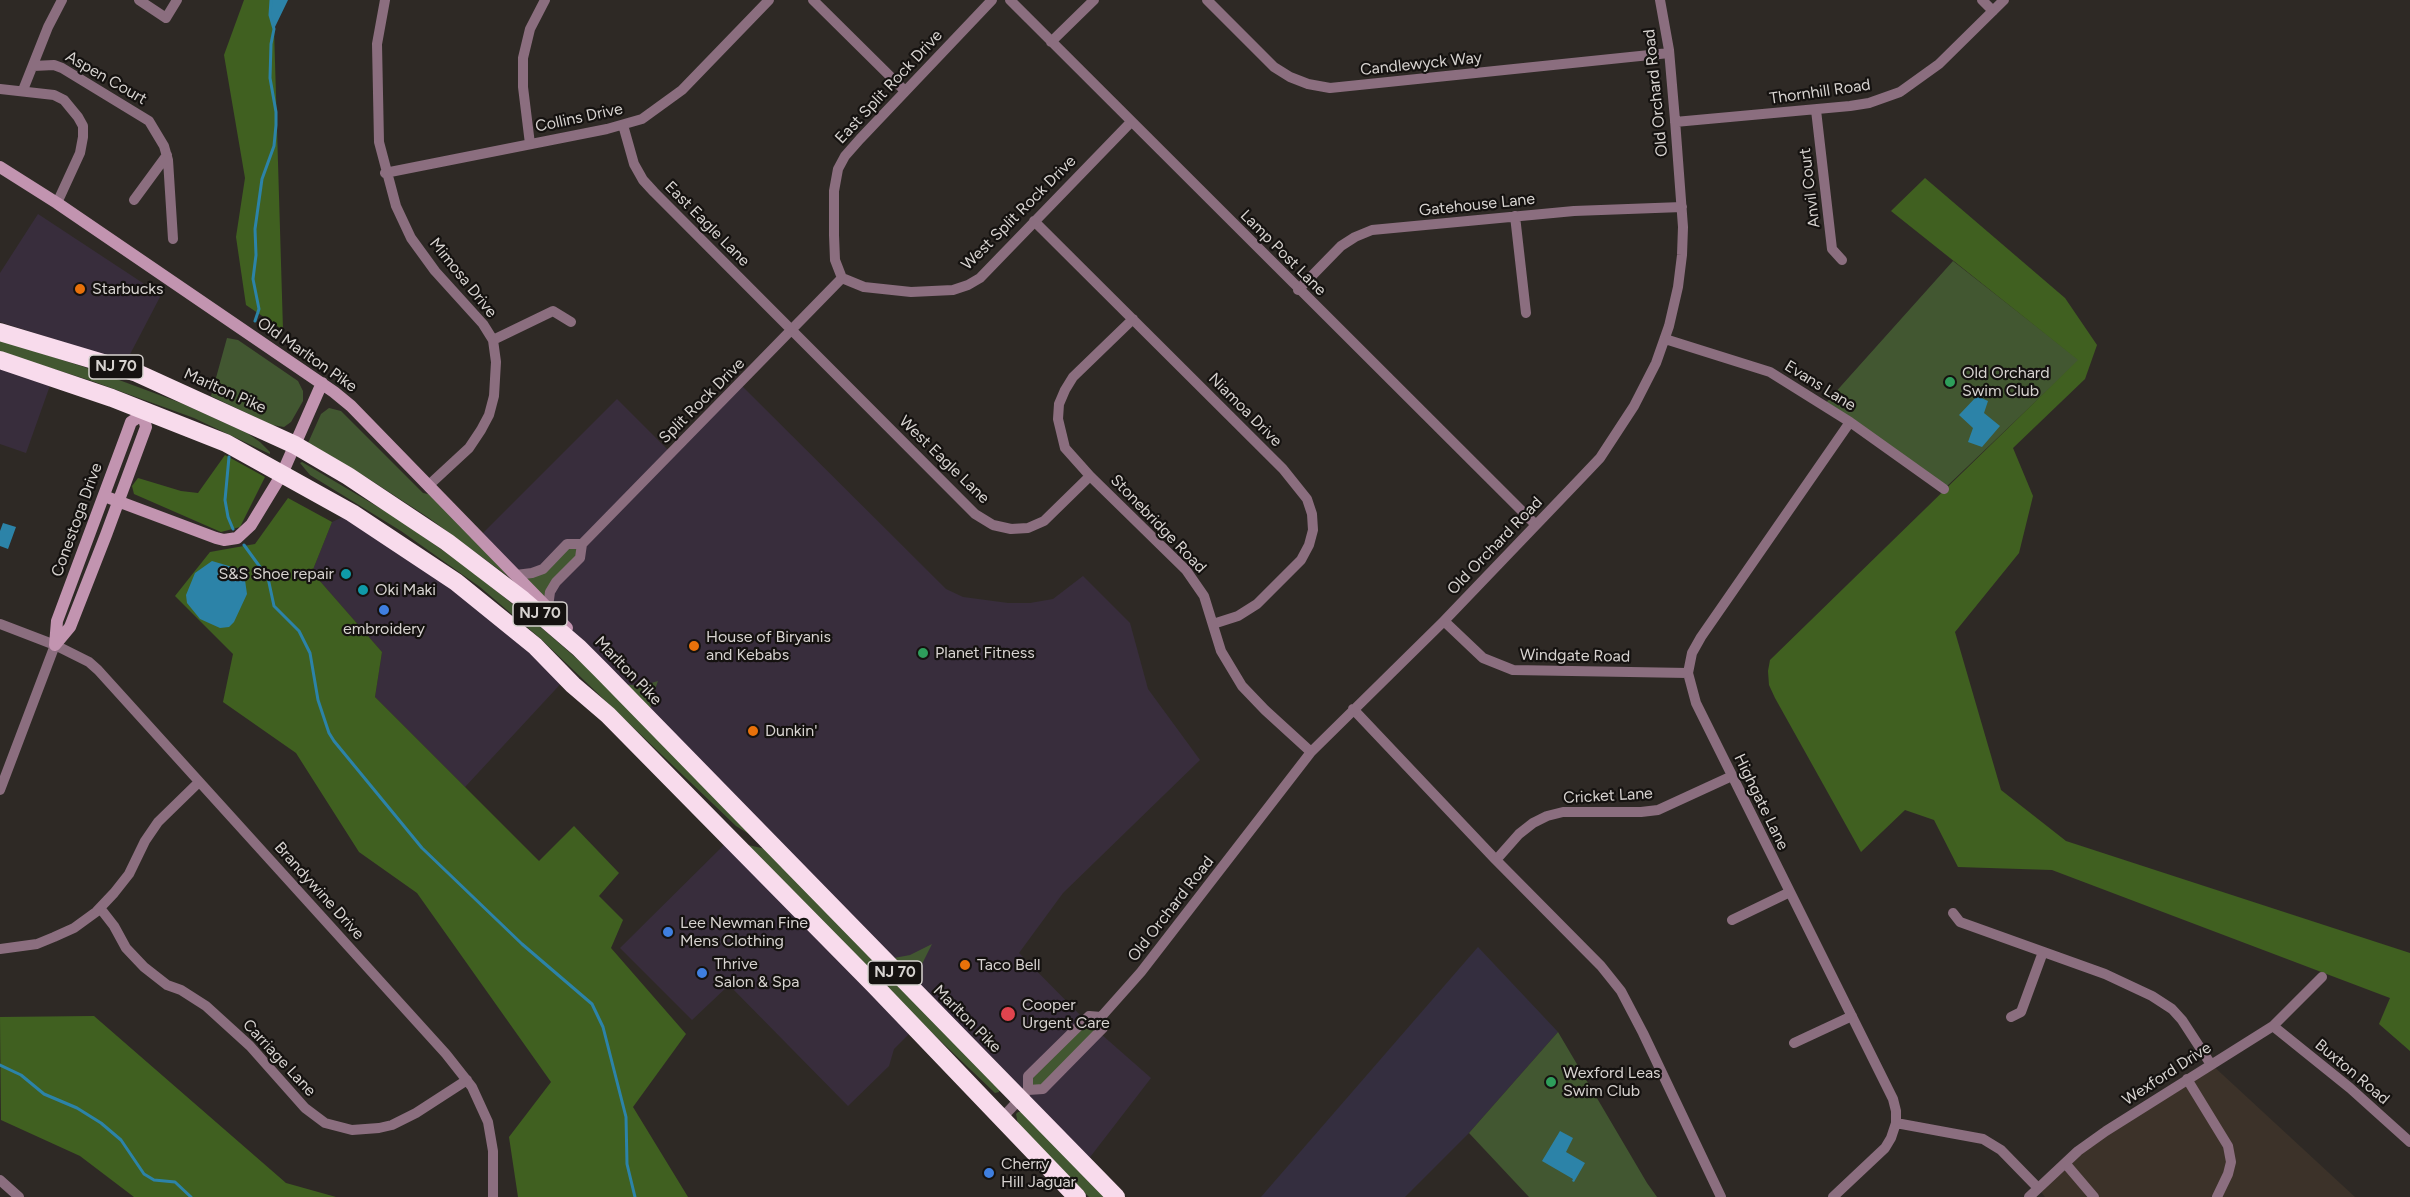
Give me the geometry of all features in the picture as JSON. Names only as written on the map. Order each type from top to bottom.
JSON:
[{"type":"highway","name":"Marlton Pike","points":[[0,332],[137,373],[295,445],[348,476],[447,542],[523,600],[579,648],[770,845],[1024,1095],[1116,1197]]},
{"type":"highway","name":"NJ 70","points":[[0,360],[226,443],[352,513],[456,582],[535,646],[573,685],[608,715],[1077,1197]]},
{"type":"highway","points":[[718,826],[741,841],[770,845]]},
{"type":"street","points":[[23,90],[48,27],[62,0]]},
{"type":"street","points":[[140,0],[166,18],[177,0]]},
{"type":"street","name":"Mimosa Drive","points":[[385,0],[379,23],[376,68],[380,142],[396,206],[411,238],[435,271],[470,308],[493,340],[496,380],[489,415],[469,448],[429,485]]},
{"type":"street","points":[[530,144],[523,87],[524,58],[530,30],[545,0]]},
{"type":"street","name":"Collins Drive","points":[[386,173],[623,125],[642,119],[682,90],[769,0]]},
{"type":"street","points":[[813,0],[905,91]]},
{"type":"street","name":"East Split Rock Drive","points":[[842,278],[835,260],[834,235],[834,191],[838,169],[853,147],[992,0]]},
{"type":"street","name":"Lamp Post Lane","points":[[1010,0],[1298,290],[1536,525]]},
{"type":"street","points":[[1051,42],[1094,0]]},
{"type":"street","name":"Candlewyck Way","points":[[1207,0],[1274,67],[1308,84],[1330,88],[1669,53]]},
{"type":"street","name":"Old Orchard Road","points":[[1101,1017],[1141,972],[1311,752],[1444,621],[1600,458],[1649,379],[1665,339],[1674,307],[1681,267],[1682,207],[1669,53],[1660,0]]},
{"type":"street","points":[[1982,0],[1993,11]]},
{"type":"street","name":"Thornhill Road","points":[[1675,122],[1816,110],[1869,103],[1900,92],[1939,64],[2004,0]]},
{"type":"street","name":"Aspen Court","points":[[33,66],[54,65],[62,68],[149,121],[162,140],[167,155],[172,239]]},
{"type":"street","points":[[0,89],[42,92],[64,100],[83,126],[84,136],[80,153],[57,203]]},
{"type":"street","name":"Anvil Court","points":[[1816,110],[1832,249],[1842,260]]},
{"type":"street","name":"West Split Rock Drive","points":[[842,278],[864,287],[911,292],[953,290],[968,285],[980,278],[1131,122]]},
{"type":"street","name":"East Eagle Lane","points":[[623,125],[634,164],[643,180],[792,331]]},
{"type":"street","points":[[134,200],[167,155]]},
{"type":"street","name":"Old Marlton Pike","points":[[0,167],[57,203],[322,383],[351,406],[548,607],[602,671]]},
{"type":"street","name":"Gatehouse Lane","points":[[1298,290],[1341,246],[1372,230],[1574,211],[1682,207]]},
{"type":"street","points":[[1515,216],[1526,313]]},
{"type":"street","name":"Niamoa Drive","points":[[1034,221],[1298,485],[1307,499],[1312,514],[1313,530],[1309,545],[1293,569],[1257,604],[1238,616],[1213,624]]},
{"type":"street","name":"Split Rock Drive","points":[[548,607],[550,592],[556,582],[580,558],[582,544],[842,278]]},
{"type":"street","points":[[493,340],[553,311],[571,322]]},
{"type":"street","name":"Stonebridge Road","points":[[1132,319],[1073,377],[1059,404],[1059,426],[1065,448],[1090,476],[1186,570],[1204,596],[1221,651],[1242,686],[1264,710],[1311,752]]},
{"type":"street","name":"West Eagle Lane","points":[[792,331],[975,514],[993,525],[1011,529],[1028,528],[1044,521],[1090,476]]},
{"type":"street","name":"Evans Lane","points":[[1665,339],[1770,372],[1850,422],[1944,489]]},
{"type":"street","points":[[104,496],[216,538],[231,539],[247,531],[282,474],[322,383]]},
{"type":"street","name":"Conestoga Drive","points":[[0,790],[55,645],[57,621],[131,422],[144,412],[146,427],[118,502],[70,627],[55,645]]},
{"type":"street","points":[[1688,673],[1692,653],[1701,637],[1850,422]]},
{"type":"street","name":"Split Rock Drive","points":[[516,574],[532,573],[543,569],[567,544],[582,544]]},
{"type":"street","name":"Windgate Road","points":[[1444,621],[1483,658],[1513,670],[1688,673]]},
{"type":"street","name":"Brandywine Drive","points":[[0,624],[55,645],[89,662],[98,670],[380,980],[467,1080],[484,1111],[491,1132],[493,1197]]},
{"type":"street","name":"Highgate Lane","points":[[1688,673],[1696,703],[1893,1099],[1896,1123]]},
{"type":"street","points":[[1353,709],[1496,860],[1601,966],[1621,991],[1721,1197]]},
{"type":"street","name":"Cricket Lane","points":[[1496,860],[1519,834],[1547,816],[1563,812],[1658,810],[1732,776]]},
{"type":"street","points":[[0,949],[37,944],[84,921],[100,908],[129,874],[158,822],[199,782]]},
{"type":"street","points":[[1732,920],[1790,892]]},
{"type":"street","name":"Carriage Lane","points":[[100,908],[114,926],[126,948],[144,967],[166,985],[181,990],[206,1006],[250,1046],[305,1108],[326,1124],[352,1130],[392,1125],[416,1113],[467,1080]]},
{"type":"street","points":[[1953,913],[1960,922],[2105,974],[2158,1000],[2172,1009],[2182,1020],[2210,1063]]},
{"type":"street","points":[[2011,1017],[2021,1011],[2043,952]]},
{"type":"street","name":"Wexford Drive","points":[[2029,1197],[2065,1163],[2106,1131],[2210,1063],[2273,1026],[2322,977]]},
{"type":"street","name":"Old Orchard Road","points":[[1024,1095],[1029,1076],[1089,1016],[1101,1017]]},
{"type":"street","points":[[1794,1043],[1852,1016]]},
{"type":"street","name":"Old Orchard Road","points":[[1002,1118],[1024,1095],[1042,1089],[1051,1081],[1103,1028],[1101,1017]]},
{"type":"street","name":"Buxton Road","points":[[2273,1026],[2350,1088],[2410,1142]]},
{"type":"street","points":[[2187,1079],[2226,1141],[2231,1162],[2217,1197]]},
{"type":"street","points":[[1833,1197],[1885,1148],[1896,1123],[1983,1139],[2001,1150],[2038,1188]]},
{"type":"street","points":[[2065,1163],[2094,1197]]},
{"type":"street","points":[[0,1180],[19,1197]]},
{"type":"shaded area","points":[[38,214],[161,295],[126,362],[0,322],[0,273]]},
{"type":"shaded area","points":[[0,360],[53,377],[26,453],[0,444]]},
{"type":"shaded area","points":[[740,384],[946,589],[963,597],[1008,603],[1030,603],[1053,599],[1083,576],[1130,623],[1148,689],[1200,760],[1063,893],[1019,953],[1085,1020],[1151,1078],[1084,1165],[548,607],[543,569],[516,575],[479,537],[617,399],[671,453]]},
{"type":"shaded area","points":[[352,513],[567,677],[465,787],[375,697],[382,652],[312,572],[332,522]]},
{"type":"shaded area","points":[[730,839],[915,1028],[894,1049],[889,1066],[848,1106],[729,985],[692,1020],[620,948]]},
{"type":"shaded area","points":[[1478,947],[1558,1032],[1469,1133],[1405,1197],[1261,1197]]},
{"type":"shaded area","points":[[2210,1063],[2355,1197],[2045,1197],[2038,1188],[2079,1151]]},
{"type":"green space","points":[[244,0],[271,0],[270,15],[274,29],[283,330],[246,305],[236,237],[245,178],[224,55]]},
{"type":"green space","points":[[1925,178],[2065,298],[2097,345],[2085,379],[2013,448],[2033,496],[2019,553],[1955,632],[2001,790],[2066,841],[2410,953],[2410,1051],[2379,1024],[2390,998],[2052,870],[1958,867],[1934,820],[1905,810],[1861,852],[1775,698],[1769,685],[1770,660],[2078,360],[1891,211]]},
{"type":"green space","name":"Old Orchard Swim Club","points":[[1953,261],[2079,360],[1944,489],[1824,405]]},
{"type":"green space","points":[[227,338],[238,340],[298,381],[303,391],[303,401],[291,422],[284,427],[272,425],[211,396]]},
{"type":"green space","points":[[0,340],[84,367],[181,403],[247,433],[260,442],[270,454],[194,418],[92,381],[0,352]]},
{"type":"green space","points":[[329,408],[341,411],[423,493],[432,495],[509,577],[429,518],[308,443],[321,414]]},
{"type":"green space","points":[[225,455],[265,477],[240,527],[221,532],[134,494],[132,486],[138,478],[181,491],[198,493]]},
{"type":"green space","points":[[302,462],[395,517],[468,568],[536,623],[608,686],[749,834],[736,826],[541,639],[480,587],[401,531],[310,475],[300,463]]},
{"type":"green space","points":[[288,498],[332,522],[312,572],[382,652],[375,697],[539,861],[574,826],[619,873],[599,896],[623,920],[611,948],[686,1034],[633,1107],[688,1197],[518,1197],[509,1137],[551,1082],[417,893],[359,852],[296,753],[223,702],[233,654],[175,596],[210,552],[255,544]]},
{"type":"green space","points":[[567,544],[582,544],[580,558],[556,582],[548,607],[516,575],[532,573]]},
{"type":"green space","points":[[658,681],[650,712],[623,684],[641,686]]},
{"type":"green space","points":[[748,845],[766,849],[1000,1089],[999,1092],[995,1093],[879,982]]},
{"type":"green space","points":[[932,944],[917,979],[918,996],[894,958],[910,955]]},
{"type":"green space","points":[[94,1016],[286,1183],[336,1197],[134,1197],[80,1156],[1,1120],[0,1017]]},
{"type":"green space","points":[[1089,1016],[1101,1017],[1103,1028],[1043,1089],[1028,1090],[1029,1076]]},
{"type":"green space","name":"Wexford Leas Swim Club","points":[[1558,1032],[1657,1197],[1529,1197],[1469,1133]]},
{"type":"green space","points":[[1022,1112],[1104,1197],[1089,1197],[1018,1124],[1016,1114]]},
{"type":"water","points":[[271,0],[288,0],[274,29],[270,15]]},
{"type":"water","points":[[1977,396],[1988,401],[1984,413],[2000,426],[1982,447],[1968,442],[1973,428],[1959,415]]},
{"type":"water","points":[[3,523],[16,527],[8,549],[0,546],[0,531]]},
{"type":"water","points":[[212,561],[239,569],[245,580],[247,594],[234,622],[229,627],[220,628],[200,619],[187,603],[186,595],[195,573]]},
{"type":"water","points":[[1560,1131],[1573,1138],[1566,1152],[1585,1163],[1574,1182],[1573,1179],[1542,1161]]},
{"type":"waterway","points":[[255,321],[259,309],[253,279],[256,255],[255,229],[262,179],[274,146],[276,125],[270,78],[274,29],[270,15],[271,0]]},
{"type":"waterway","points":[[229,457],[225,500],[233,529]]},
{"type":"waterway","points":[[244,545],[268,578],[274,606],[299,631],[310,653],[318,700],[334,741],[422,848],[522,944],[592,1004],[603,1027],[626,1117],[627,1164],[635,1197]]},
{"type":"waterway","points":[[0,1065],[21,1075],[44,1094],[77,1108],[101,1123],[121,1140],[144,1174],[154,1180],[175,1182],[191,1197]]},
{"type":"place","name":"Starbucks","points":[[80,289]]},
{"type":"place","name":"Old Orchard Swim Club","points":[[1950,382]]},
{"type":"place","name":"S&S Shoe repair","points":[[346,574]]},
{"type":"place","name":"Oki Maki","points":[[363,590]]},
{"type":"place","name":"embroidery","points":[[384,610]]},
{"type":"place","name":"House of Biryanis and Kebabs","points":[[694,646]]},
{"type":"place","name":"Planet Fitness","points":[[923,653]]},
{"type":"place","name":"Dunkin'","points":[[753,731]]},
{"type":"place","name":"Lee Newman Fine Mens Clothing","points":[[668,932]]},
{"type":"place","name":"Taco Bell","points":[[965,965]]},
{"type":"place","name":"Thrive Salon & Spa","points":[[702,973]]},
{"type":"place","name":"Cooper Urgent Care","points":[[1008,1014]]},
{"type":"place","name":"Wexford Leas Swim Club","points":[[1551,1082]]},
{"type":"place","name":"Cherry Hill Jaguar","points":[[989,1173]]}]
